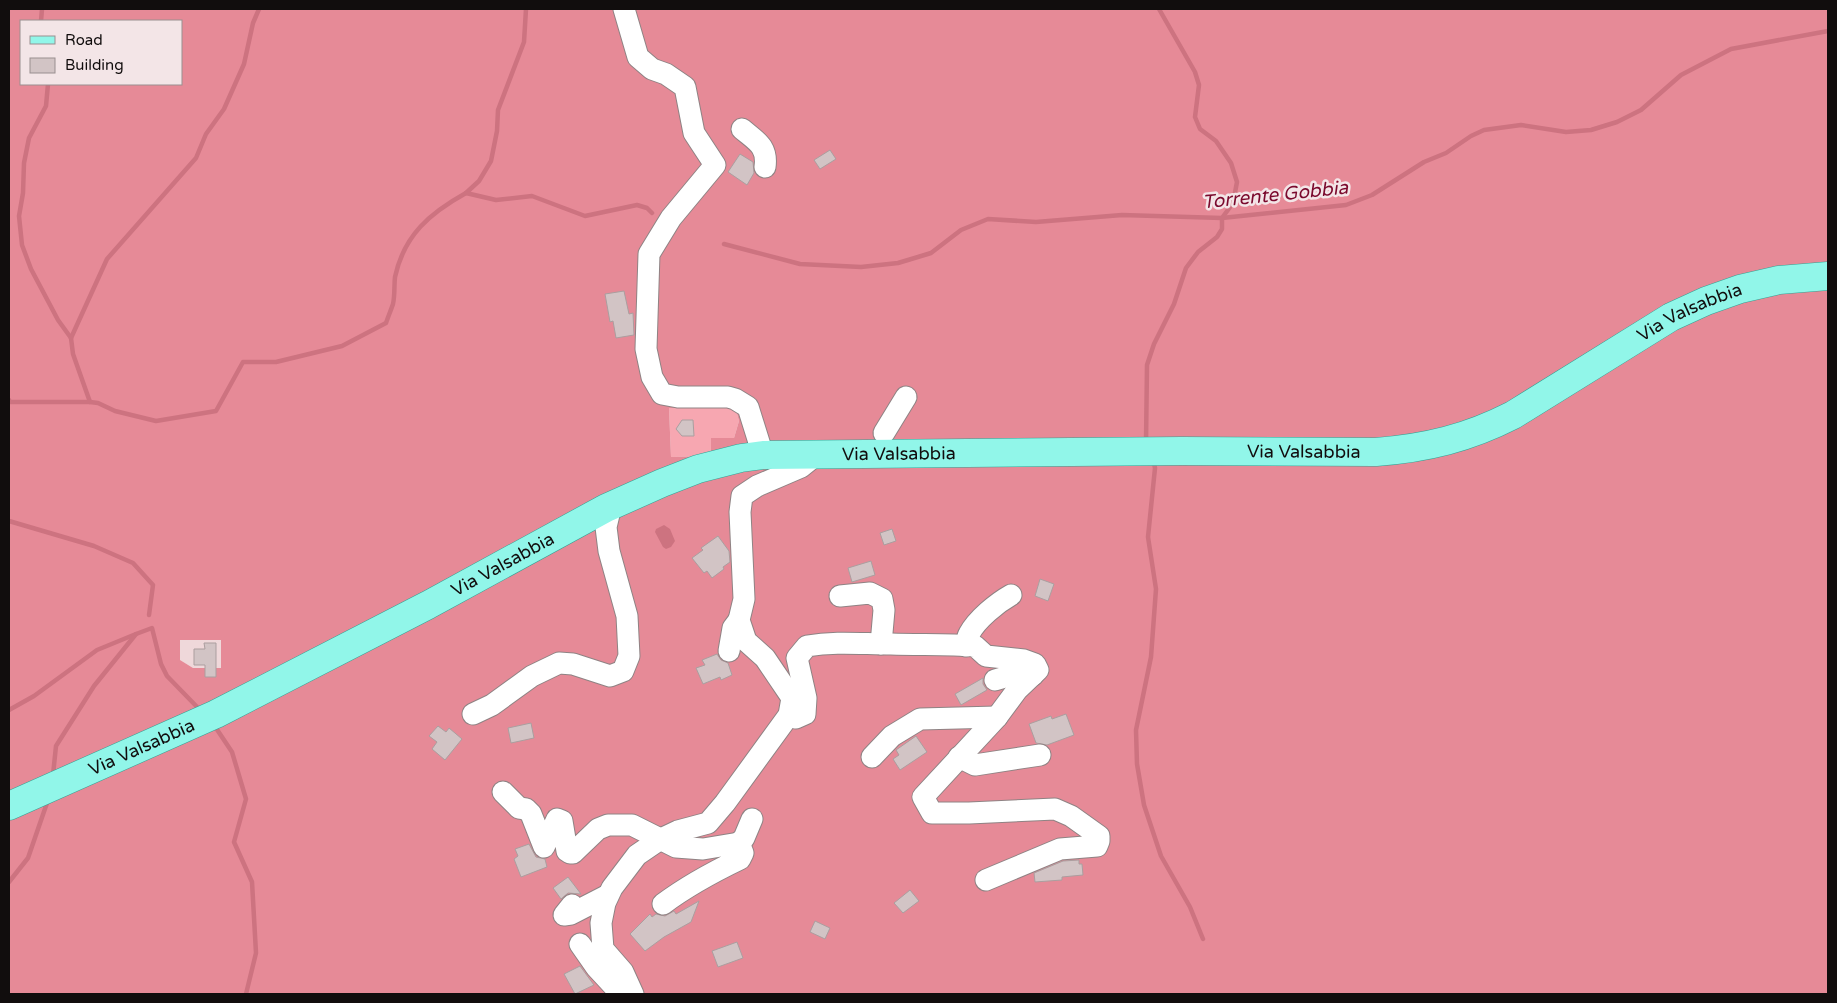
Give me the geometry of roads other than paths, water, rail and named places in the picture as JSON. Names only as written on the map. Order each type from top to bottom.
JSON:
[{"type":"main road","name":"Via Valsabbia","points":[[9,806],[216,714],[428,605],[608,507],[698,469],[734,460],[763,456],[1002,447],[1078,452],[1376,452],[1408,450],[1435,445],[1471,434],[1513,415],[1671,317],[1706,301],[1740,289],[1779,280],[1828,276]]},
{"type":"street","points":[[624,9],[638,57],[652,68],[666,74],[685,87],[694,133],[715,165],[671,218],[649,254],[646,349],[652,377],[662,394],[678,397],[728,397],[736,399],[748,407],[759,425],[763,456]]},
{"type":"street","points":[[742,129],[764,147],[767,158],[765,167]]},
{"type":"street","points":[[884,433],[906,397]]},
{"type":"street","points":[[729,651],[733,628],[739,620],[744,599],[740,512],[742,496],[757,486],[802,467],[816,454]]},
{"type":"street","points":[[473,714],[492,705],[532,676],[558,663],[573,664],[610,676],[623,671],[630,656],[627,616],[608,551],[606,527],[608,507]]},
{"type":"street","points":[[840,596],[870,593],[882,599],[884,610],[881,644]]},
{"type":"street","points":[[966,646],[969,634],[985,615],[1011,595]]},
{"type":"street","points":[[633,994],[622,972],[603,948],[601,923],[608,895],[637,855],[659,840],[678,831],[708,823],[790,715],[792,698],[765,658],[746,642],[739,620]]},
{"type":"street","points":[[790,715],[796,718],[805,714],[806,698],[797,658],[807,646],[829,642],[976,646],[986,656],[1024,660],[1035,664],[1038,670],[1017,690],[997,716],[923,797],[932,813],[1055,809],[1071,816],[1099,836],[1099,841],[1096,846],[1060,849],[986,880]]},
{"type":"street","points":[[995,680],[1012,675],[1033,675]]},
{"type":"street","points":[[872,757],[892,736],[920,718],[997,716]]},
{"type":"street","points":[[959,757],[975,765],[1040,756]]},
{"type":"street","points":[[503,792],[519,808],[526,809],[531,814],[544,847],[557,819],[562,821],[567,850],[570,853],[573,853],[598,829],[608,826],[632,825],[676,848],[703,849],[739,843],[744,838],[752,819]]},
{"type":"street","points":[[663,904],[681,891],[740,860],[743,853],[739,843]]},
{"type":"street","points":[[572,905],[564,915],[571,914],[608,895]]},
{"type":"street","points":[[580,944],[596,967],[621,994]]},
{"type":"waterway","points":[[41,20],[42,9]]},
{"type":"waterway","points":[[71,338],[107,259],[196,158],[206,134],[224,109],[244,64],[253,23],[259,9]]},
{"type":"waterway","points":[[466,193],[479,181],[491,161],[497,131],[498,110],[524,42],[526,9]]},
{"type":"waterway","points":[[1146,443],[1147,365],[1154,344],[1174,304],[1186,268],[1198,252],[1217,237],[1222,229],[1222,218],[1233,203],[1237,182],[1231,163],[1216,141],[1200,129],[1195,117],[1199,85],[1195,72],[1159,9]]},
{"type":"waterway","name":"Torrente Gobbia","points":[[724,244],[800,264],[861,267],[898,263],[931,253],[961,230],[988,219],[1036,222],[1122,215],[1222,218],[1346,205],[1372,195],[1424,162],[1446,153],[1471,136],[1484,130],[1521,125],[1566,132],[1591,130],[1617,122],[1641,110],[1681,75],[1731,49],[1828,31]]},
{"type":"waterway","points":[[48,85],[46,106],[29,138],[24,163],[23,193],[19,216],[22,245],[31,269],[58,320],[71,338],[73,354],[90,402]]},
{"type":"waterway","points":[[9,400],[10,402],[98,403],[115,411],[156,421],[216,411],[243,362],[276,362],[342,346],[386,323],[393,304],[395,277],[399,262],[412,237],[430,217],[466,193],[496,200],[532,196],[585,216],[637,205],[647,208],[652,213]]},
{"type":"waterway","points":[[1153,459],[1155,468],[1148,537],[1156,589],[1151,657],[1136,730],[1137,764],[1144,805],[1161,856],[1190,907],[1203,939]]},
{"type":"waterway","points":[[9,521],[94,546],[133,563],[153,585],[149,615]]},
{"type":"waterway","points":[[53,775],[56,746],[94,686],[136,634],[152,628],[161,664],[167,676],[200,710]]},
{"type":"waterway","points":[[9,710],[34,696],[97,650],[136,634]]},
{"type":"waterway","points":[[214,725],[232,752],[246,799],[234,842],[252,882],[256,953],[246,994]]},
{"type":"waterway","points":[[9,882],[28,858],[48,800]]}]
